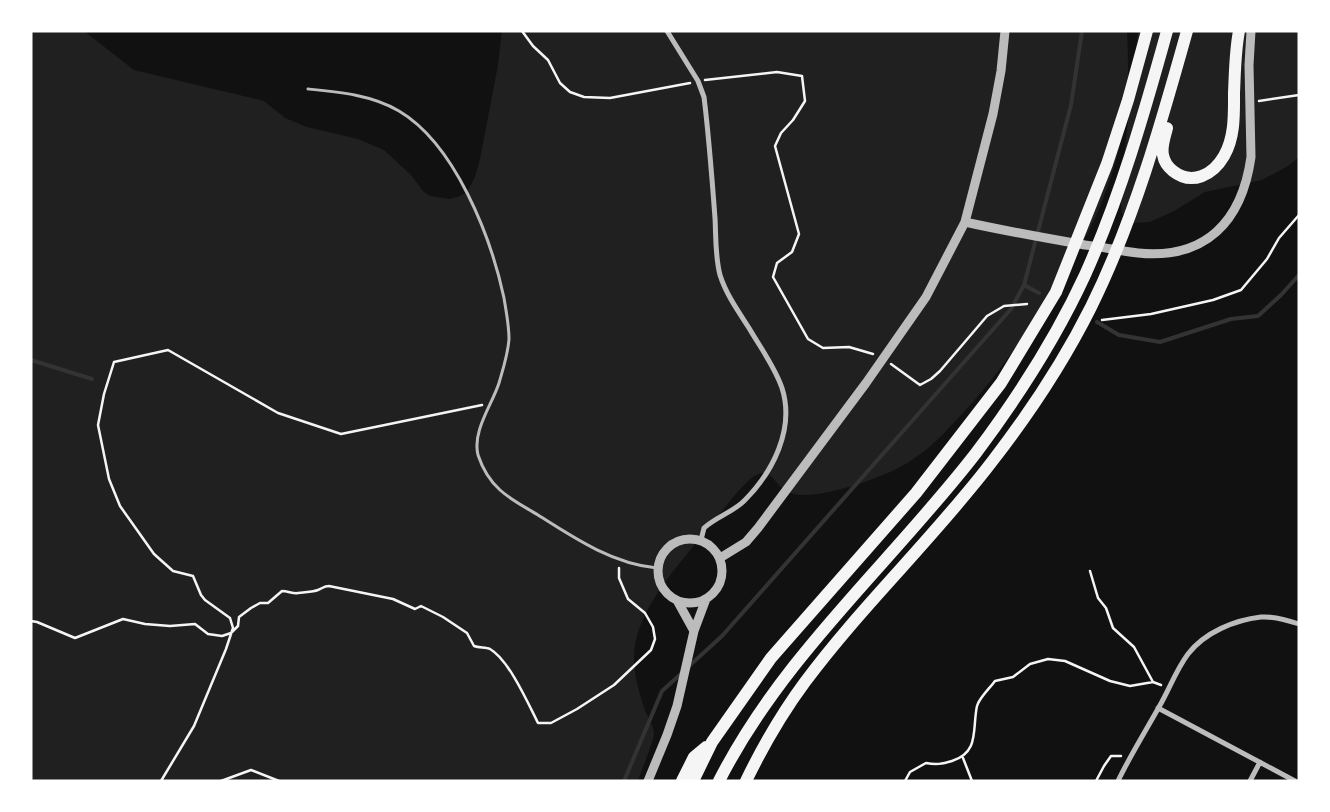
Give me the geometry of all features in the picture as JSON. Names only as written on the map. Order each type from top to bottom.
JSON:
[{"type":"highway","points":[[694,781],[712,742],[770,658],[916,493],[1001,383],[1056,292],[1106,164],[1128,100],[1147,31]]},
{"type":"highway","points":[[720,781],[752,724],[779,685],[824,629],[970,460],[1003,416],[1040,360],[1075,295],[1106,224],[1128,163],[1168,31]]},
{"type":"highway","points":[[746,781],[769,738],[805,682],[856,620],[965,496],[1019,426],[1045,388],[1091,306],[1108,269],[1151,154],[1187,31]]},
{"type":"highway","points":[[1177,69],[1163,144],[1163,156],[1177,174],[1185,177],[1200,178],[1214,171],[1228,148],[1231,138],[1239,31]]},
{"type":"highway","points":[[682,781],[694,757],[712,742]]},
{"type":"street","points":[[667,31],[698,81],[704,97],[720,276],[729,296],[778,377],[784,396],[786,424],[775,458],[758,485],[743,502],[717,517],[704,528],[701,540]]},
{"type":"street","points":[[720,558],[746,542],[758,528],[926,297],[965,222],[993,114],[1001,71],[1005,31]]},
{"type":"street","points":[[965,222],[1006,231],[1139,253],[1166,252],[1192,246],[1206,240],[1228,220],[1242,198],[1249,171],[1251,144],[1251,31]]},
{"type":"street","points":[[684,539],[701,540],[714,549],[720,558],[722,576],[715,592],[706,599],[689,604],[678,602],[668,595],[658,580],[657,568],[659,559],[674,542],[684,539]]},
{"type":"street","points":[[648,781],[677,706],[694,631],[706,599]]},
{"type":"street","points":[[678,602],[694,631]]},
{"type":"street","points":[[1118,781],[1130,756],[1189,653],[1205,636],[1235,623],[1262,617],[1283,619],[1299,624]]},
{"type":"street","points":[[1158,708],[1295,781]]},
{"type":"street","points":[[1250,781],[1260,762]]},
{"type":"lane","points":[[308,88],[343,92],[376,100],[399,111],[420,126],[461,180],[491,250],[500,278],[508,320],[509,339],[506,357],[498,384],[478,435],[478,454],[486,472],[499,489],[560,529],[622,561],[639,566],[657,568]]},
{"type":"path","points":[[522,31],[533,46],[548,60],[560,83],[570,92],[584,97],[610,98],[698,81],[777,72],[802,76],[804,101],[775,146],[799,234],[792,252],[777,262],[773,277],[808,339],[823,348],[849,346],[883,358],[920,384],[931,379],[940,371],[987,316],[1004,306],[1027,304]]},
{"type":"path","points":[[1250,102],[1299,95]]},
{"type":"path","points":[[1102,320],[1151,314],[1213,300],[1241,290],[1267,259],[1279,238],[1299,215]]},
{"type":"path","points":[[161,781],[194,726],[226,649],[233,624],[230,618],[205,600],[193,576],[173,571],[154,554],[120,506],[110,479],[98,425],[104,394],[114,362],[168,350],[278,413],[341,434],[491,403]]},
{"type":"path","points":[[31,621],[38,622],[75,638],[123,619],[153,625],[195,624],[213,635],[222,636],[231,633],[238,626],[239,617],[250,608],[268,603],[282,591],[288,590],[297,594],[317,591],[325,586],[330,586],[393,599],[415,609],[421,606],[443,617],[467,633],[474,646],[489,649],[502,660],[518,683],[538,723],[551,724],[578,710],[614,685],[651,650],[654,639],[653,627],[645,613],[628,599],[618,578],[618,569],[622,561]]},
{"type":"path","points":[[1090,571],[1098,598],[1106,608],[1113,628],[1134,647],[1153,682]]},
{"type":"path","points":[[905,781],[910,772],[926,763],[938,765],[962,758],[972,746],[976,729],[978,704],[995,681],[1013,677],[1030,664],[1048,659],[1066,661],[1110,681],[1130,686],[1153,682],[1169,688]]},
{"type":"path","points":[[1096,781],[1111,756],[1130,756]]},
{"type":"path","points":[[962,758],[972,781]]},
{"type":"path","points":[[220,781],[252,770],[279,781]]},
{"type":"shaded area","points":[[31,31],[84,31],[134,70],[264,101],[285,118],[307,127],[358,139],[384,150],[411,175],[423,191],[430,196],[450,199],[467,192],[475,177],[498,65],[502,31],[1127,31],[1128,90],[1125,120],[1115,162],[1102,202],[1084,241],[1035,320],[995,376],[940,438],[911,460],[886,474],[833,491],[799,495],[784,490],[767,474],[757,475],[749,480],[733,497],[661,588],[650,605],[636,640],[634,665],[636,679],[654,732],[638,781],[31,781]]},
{"type":"shaded area","points":[[1138,31],[1299,31],[1299,157],[1288,166],[1262,180],[1205,192],[1174,211],[1150,222],[1131,223],[1129,218],[1122,214],[1120,194]]},
{"type":"waterway","points":[[688,667],[722,636],[1011,309],[1024,285],[1071,105],[1082,31]]},
{"type":"waterway","points":[[1097,322],[1119,335],[1160,342],[1231,319],[1258,316],[1299,275]]},
{"type":"waterway","points":[[1024,285],[1039,293]]},
{"type":"waterway","points":[[31,360],[92,379]]},
{"type":"waterway","points":[[624,781],[662,691],[683,672]]}]
